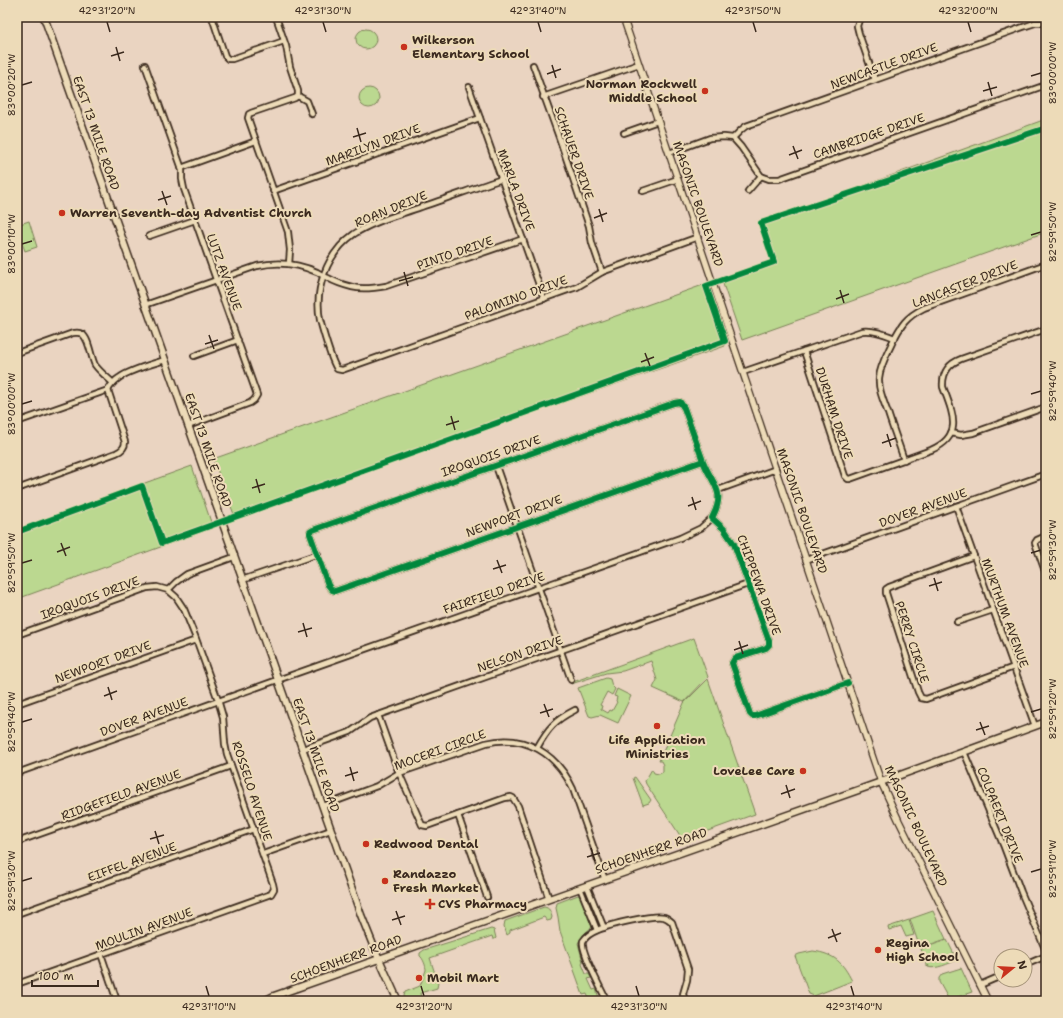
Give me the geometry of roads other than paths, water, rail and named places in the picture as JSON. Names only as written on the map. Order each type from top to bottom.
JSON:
[{"type":"main road","name":"EAST 13 MILE ROAD","points":[[44,17],[366,928],[398,1001]]},
{"type":"main road","name":"SCHOENHERR ROAD","points":[[264,1001],[1046,722]]},
{"type":"street","points":[[212,17],[225,56],[228,59],[232,59],[284,41]]},
{"type":"street","points":[[276,17],[298,91],[298,96]]},
{"type":"street","name":"MASONIC BOULEVARD","points":[[623,17],[881,782],[988,1001]]},
{"type":"street","points":[[860,17],[857,26],[858,34],[875,80]]},
{"type":"street","name":"NEWCASTLE DRIVE","points":[[733,138],[746,126],[1023,27],[1035,23],[1046,23]]},
{"type":"street","points":[[543,97],[639,64]]},
{"type":"street","name":"LUTZ AVENUE","points":[[145,65],[181,168],[183,186],[257,395],[250,403],[188,426]]},
{"type":"street","name":"SCHAUER DRIVE","points":[[533,65],[589,226],[592,243],[602,272]]},
{"type":"street","name":"CAMBRIDGE DRIVE","points":[[761,176],[769,179],[779,179],[1046,85]]},
{"type":"street","name":"MARLA DRIVE","points":[[469,87],[544,299]]},
{"type":"street","points":[[298,96],[306,102],[312,114]]},
{"type":"street","points":[[289,264],[290,250],[288,232],[248,120],[248,116],[252,113],[298,96]]},
{"type":"street","name":"MARILYN DRIVE","points":[[273,192],[480,118]]},
{"type":"street","points":[[624,133],[658,122]]},
{"type":"street","points":[[669,153],[710,138],[733,138],[761,176],[748,191]]},
{"type":"street","points":[[181,168],[256,141]]},
{"type":"street","name":"ROAN DRIVE","points":[[337,369],[319,315],[319,298],[324,276],[339,248],[354,235],[377,223],[502,179]]},
{"type":"street","points":[[643,191],[678,179]]},
{"type":"street","points":[[150,236],[195,220]]},
{"type":"street","name":"PALOMINO DRIVE","points":[[337,369],[342,370],[577,287],[602,272],[698,237]]},
{"type":"street","name":"PINTO DRIVE","points":[[324,276],[352,287],[370,288],[386,286],[523,239]]},
{"type":"street","points":[[145,305],[257,266],[273,263],[302,266],[324,276]]},
{"type":"street","name":"LANCASTER DRIVE","points":[[904,460],[883,400],[879,379],[883,364],[895,338],[907,319],[924,308],[1046,264]]},
{"type":"street","points":[[904,460],[938,447],[948,439],[951,433],[953,419],[943,388],[945,374],[950,366],[961,359],[1046,329]]},
{"type":"street","points":[[743,372],[862,331],[875,331],[895,338]]},
{"type":"street","points":[[17,353],[77,332],[81,333],[86,338],[96,367],[113,383]]},
{"type":"street","points":[[194,356],[238,340]]},
{"type":"street","name":"DURHAM DRIVE","points":[[804,351],[845,476],[848,479],[852,479],[904,460]]},
{"type":"street","points":[[17,422],[108,390],[119,377],[165,360]]},
{"type":"street","points":[[17,489],[116,453],[124,447],[124,438],[108,390]]},
{"type":"street","name":"IROQUOIS DRIVE","points":[[318,554],[310,532],[678,402],[680,402],[684,408],[703,461]]},
{"type":"street","points":[[951,433],[961,435],[973,433],[1046,407]]},
{"type":"street","points":[[703,461],[718,490],[718,503],[712,518]]},
{"type":"street","name":"NEWPORT DRIVE","points":[[318,554],[328,585],[335,591],[703,461]]},
{"type":"street","points":[[496,466],[571,680]]},
{"type":"street","points":[[718,490],[776,469]]},
{"type":"street","name":"DOVER AVENUE","points":[[806,560],[1046,474]]},
{"type":"street","name":"MURTHUM AVENUE","points":[[956,506],[1035,726]]},
{"type":"street","name":"CHIPPEWA DRIVE","points":[[712,518],[724,529],[732,541],[769,641],[769,645],[766,648],[735,658],[732,663],[749,712],[752,716],[756,716],[848,683]]},
{"type":"street","name":"FAIRFIELD DRIVE","points":[[278,680],[680,538],[701,528],[712,518]]},
{"type":"street","points":[[1046,536],[1039,538],[1036,541],[1046,574]]},
{"type":"street","points":[[242,580],[318,554]]},
{"type":"street","name":"PERRY CIRCLE","points":[[974,556],[886,589],[918,692],[921,698],[929,698],[1014,667]]},
{"type":"street","points":[[168,590],[187,574],[234,557]]},
{"type":"street","name":"NELSON DRIVE","points":[[302,749],[350,732],[367,719],[748,584]]},
{"type":"street","name":"IROQUOIS DRIVE","points":[[17,635],[147,588],[160,587],[168,590]]},
{"type":"street","name":"ROSSELO AVENUE","points":[[168,590],[183,606],[218,701],[223,717],[226,748],[231,766],[274,889]]},
{"type":"street","points":[[958,622],[993,610]]},
{"type":"street","name":"NEWPORT DRIVE","points":[[17,704],[196,640]]},
{"type":"street","name":"DOVER AVENUE","points":[[17,773],[278,680]]},
{"type":"street","points":[[537,748],[550,727],[560,718],[575,710]]},
{"type":"street","points":[[378,715],[420,823],[427,826],[505,798],[513,798],[518,806],[549,899]]},
{"type":"street","name":"MOCERI CIRCLE","points":[[323,806],[377,786],[400,773],[490,742],[510,741],[527,744],[545,753],[561,768],[569,780],[605,880]]},
{"type":"street","name":"COLPAERT DRIVE","points":[[964,752],[1004,847],[1020,892],[1046,951]]},
{"type":"street","name":"RIDGEFIELD AVENUE","points":[[17,842],[231,766]]},
{"type":"street","points":[[458,815],[487,897]]},
{"type":"street","name":"EIFFEL AVENUE","points":[[17,914],[254,829]]},
{"type":"street","points":[[262,854],[331,830]]},
{"type":"street","points":[[587,886],[604,928]]},
{"type":"street","points":[[580,888],[597,930]]},
{"type":"street","name":"MOULIN AVENUE","points":[[17,984],[271,894],[274,889]]},
{"type":"street","points":[[607,1001],[583,946],[583,942],[586,937],[597,930],[659,916],[665,917],[672,922],[688,969],[687,980],[683,991],[685,1001]]},
{"type":"street","points":[[101,954],[117,1001]]},
{"type":"street","points":[[1033,962],[1046,956]]},
{"type":"street","points":[[980,985],[993,979]]},
{"type":"place","name":"Wilkerson Elementary School","points":[[404,47]]},
{"type":"place","name":"Norman Rockwell Middle School","points":[[705,91]]},
{"type":"place","name":"Warren Seventh-day Adventist Church","points":[[62,213]]},
{"type":"place","name":"Life Application Ministries","points":[[657,726]]},
{"type":"place","name":"LoveLee Care","points":[[803,771]]},
{"type":"place","name":"Redwood Dental","points":[[366,844]]},
{"type":"place","name":"Randazzo Fresh Market","points":[[385,881]]},
{"type":"place","name":"CVS Pharmacy","points":[[430,904]]},
{"type":"place","name":"Regina High School","points":[[878,950]]},
{"type":"place","name":"Mobil Mart","points":[[419,978]]}]
